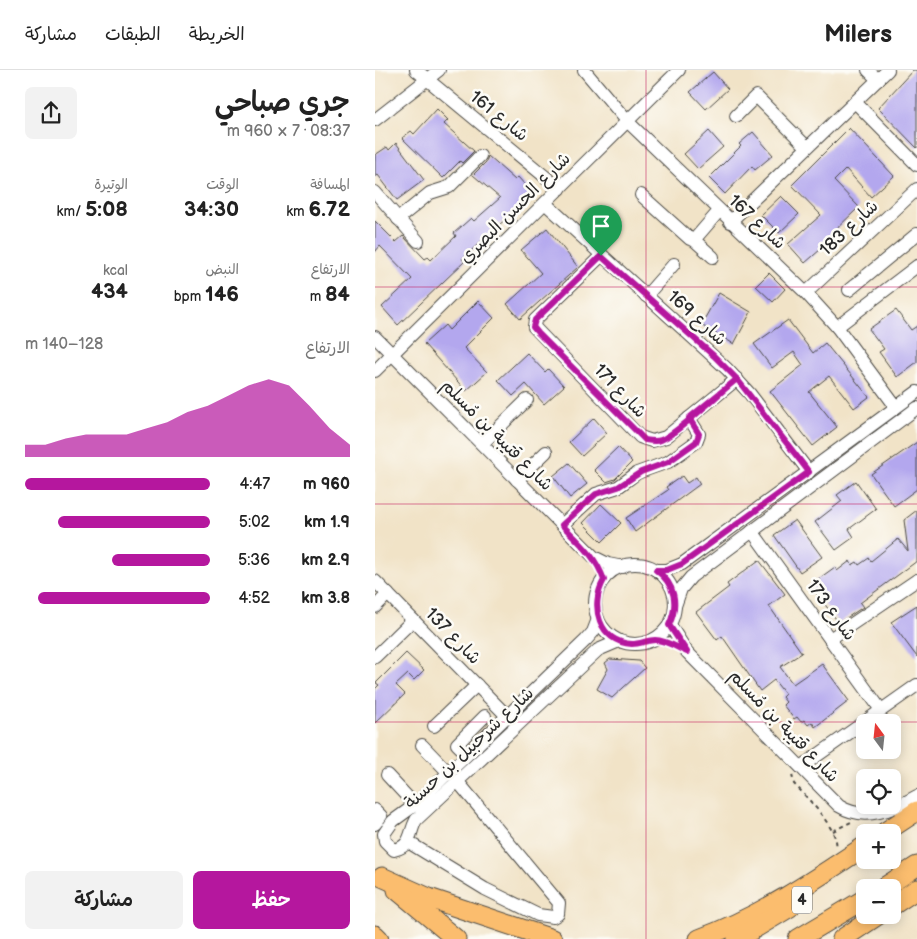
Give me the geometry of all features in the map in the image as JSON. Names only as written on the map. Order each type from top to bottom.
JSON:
[{"type":"highway","points":[[897,824],[917,811]]},
{"type":"highway","points":[[901,836],[917,825]]},
{"type":"highway","points":[[699,939],[776,902],[856,852]]},
{"type":"highway","name":"4","points":[[737,939],[856,865]]},
{"type":"highway","points":[[897,879],[917,866]]},
{"type":"highway","points":[[378,875],[456,939]]},
{"type":"highway","points":[[378,875],[429,898],[553,939]]},
{"type":"highway","points":[[901,900],[917,889]]},
{"type":"highway","name":"4","points":[[798,939],[856,904]]},
{"type":"highway","points":[[842,939],[864,924]]},
{"type":"highway","points":[[375,935],[379,939]]},
{"type":"street","name":"شارع 161","points":[[416,70],[560,189]]},
{"type":"street","points":[[375,120],[439,70]]},
{"type":"street","name":"شارع 167","points":[[583,70],[627,121],[806,293],[837,327],[896,407]]},
{"type":"street","name":"شارع الحسن البصري","points":[[375,371],[546,204],[679,70]]},
{"type":"street","points":[[869,70],[878,80]]},
{"type":"street","points":[[730,222],[888,70]]},
{"type":"street","points":[[736,116],[756,96],[807,147]]},
{"type":"street","points":[[855,102],[917,165]]},
{"type":"street","points":[[398,219],[430,193],[449,187],[480,156]]},
{"type":"street","name":"شارع 183","points":[[806,293],[917,189]]},
{"type":"street","points":[[375,192],[418,241]]},
{"type":"street","points":[[641,195],[690,240],[694,240],[713,256]]},
{"type":"street","name":"شارع 169","points":[[546,204],[737,379],[809,472]]},
{"type":"street","points":[[694,240],[719,211]]},
{"type":"street","points":[[849,290],[917,234]]},
{"type":"street","name":"شارع 171","points":[[601,256],[535,320],[533,327],[640,437],[645,440],[659,441],[737,379]]},
{"type":"street","points":[[646,296],[674,264]]},
{"type":"street","points":[[837,327],[917,266]]},
{"type":"street","name":"شارع قتيبة بن مُسلم","points":[[375,337],[594,557],[608,564],[623,567]]},
{"type":"street","points":[[917,392],[682,564],[667,570],[656,570],[643,565],[623,567],[604,580],[596,598],[598,619],[606,631],[619,641],[633,644],[654,640],[669,625],[679,593],[687,580],[917,408]]},
{"type":"street","points":[[482,444],[527,400]]},
{"type":"street","points":[[562,525],[596,494],[618,487],[641,472],[664,465],[696,442],[699,434],[689,418]]},
{"type":"street","points":[[517,480],[546,452]]},
{"type":"street","name":"شارع 173","points":[[752,531],[881,710]]},
{"type":"street","name":"شارع قتيبة بن مُسلم","points":[[594,557],[604,580]]},
{"type":"street","points":[[656,570],[670,585],[675,606]]},
{"type":"street","points":[[830,639],[917,580]]},
{"type":"street","name":"شارع 137","points":[[375,581],[507,716]]},
{"type":"street","points":[[375,607],[388,594]]},
{"type":"street","name":"شارع شرحبيل بن حسنة","points":[[598,619],[593,632],[586,640],[415,805],[379,820],[389,847],[394,850],[402,848],[408,842],[416,820],[598,650],[619,641]]},
{"type":"street","points":[[375,657],[413,620]]},
{"type":"street","name":"شارع قتيبة بن مُسلم","points":[[669,625],[687,652],[832,800],[850,812],[866,814],[903,804],[917,796]]},
{"type":"street","name":"شارع قتيبة بن مُسلم","points":[[654,640],[687,652]]},
{"type":"street","points":[[434,726],[477,685]]},
{"type":"street","points":[[801,767],[917,685]]},
{"type":"street","points":[[467,754],[457,744],[485,716]]},
{"type":"street","points":[[422,745],[448,772]]},
{"type":"street","points":[[387,775],[415,805]]},
{"type":"street","points":[[408,842],[485,890],[538,915],[553,917],[558,914],[559,903],[458,782]]},
{"type":"path","points":[[801,767],[791,776],[794,784],[833,831],[837,844],[834,852]]},
{"type":"building","points":[[913,70],[917,70],[917,148],[878,108]]},
{"type":"building","points":[[713,72],[728,89],[706,109],[690,92]]},
{"type":"building","points":[[437,109],[448,120],[444,124],[474,151],[462,163],[460,161],[443,178],[402,138],[411,131],[414,134]]},
{"type":"building","points":[[849,128],[894,176],[871,197],[846,169],[834,181],[859,207],[826,239],[829,242],[805,263],[788,244],[821,215],[792,185]]},
{"type":"building","points":[[709,131],[723,147],[698,169],[684,154]]},
{"type":"building","points":[[753,132],[773,155],[755,170],[752,166],[725,194],[709,178],[741,146],[739,144]]},
{"type":"building","points":[[396,143],[424,180],[397,200],[378,175],[375,177],[375,155],[387,147],[389,150]]},
{"type":"building","points":[[488,156],[515,180],[518,177],[533,194],[462,259],[465,261],[398,325],[382,307],[412,279],[380,246],[375,252],[375,221],[396,242],[403,236],[425,259],[428,257],[431,260],[456,236],[454,233],[471,218],[474,221],[500,198],[473,175],[486,162]]},
{"type":"building","points":[[781,196],[799,214],[779,233],[761,215]]},
{"type":"building","points":[[547,228],[578,267],[520,319],[507,304],[541,273],[521,250]]},
{"type":"building","points":[[769,273],[785,289],[773,302],[756,286]]},
{"type":"building","points":[[719,293],[751,312],[734,344],[701,325]]},
{"type":"building","points":[[478,301],[494,318],[464,348],[487,372],[466,391],[424,344],[445,325],[449,330]]},
{"type":"building","points":[[896,310],[911,330],[917,326],[917,362],[897,377],[879,352],[884,349],[869,329]]},
{"type":"building","points":[[788,320],[813,353],[825,343],[869,397],[854,408],[829,376],[809,392],[837,427],[813,446],[770,391],[803,365],[794,352],[772,368],[754,344]]},
{"type":"building","points":[[527,353],[545,372],[548,369],[564,386],[544,404],[526,384],[513,396],[498,380]]},
{"type":"building","points":[[594,418],[607,433],[582,456],[569,442]]},
{"type":"building","points":[[917,442],[917,489],[894,506],[871,474]]},
{"type":"building","points":[[618,447],[632,462],[615,479],[606,482],[594,470]]},
{"type":"building","points":[[569,463],[587,484],[570,498],[553,476]]},
{"type":"building","points":[[682,476],[687,483],[696,477],[700,484],[635,532],[626,518],[668,490],[666,487]]},
{"type":"building","points":[[856,481],[876,509],[849,529],[854,537],[836,550],[815,522],[842,501],[837,495]]},
{"type":"building","points":[[601,504],[621,523],[602,542],[583,523]]},
{"type":"building","points":[[917,510],[917,561],[860,603],[863,607],[839,623],[810,585],[835,567],[837,571],[850,561],[852,565],[857,562],[859,565],[869,558],[871,561],[898,539],[908,551],[904,520]]},
{"type":"building","points":[[795,520],[822,557],[800,572],[774,535]]},
{"type":"building","points":[[759,560],[785,594],[769,606],[802,653],[780,667],[793,684],[822,664],[849,701],[815,727],[812,722],[808,725],[804,720],[801,722],[797,717],[794,719],[783,705],[786,702],[782,697],[785,694],[774,680],[760,691],[722,636],[717,640],[696,612],[729,587],[727,584]]},
{"type":"building","points":[[917,605],[917,657],[891,622]]},
{"type":"building","points":[[406,653],[424,670],[414,680],[408,674],[396,685],[405,694],[375,723],[375,689],[379,685],[376,683]]},
{"type":"building","points":[[610,659],[639,661],[645,668],[612,698],[597,689],[608,669],[605,663]]},
{"type":"route","points":[[601,256],[535,320],[533,327],[538,333],[645,440],[659,441],[666,437],[689,418],[737,379],[809,472],[682,564],[667,570],[656,570],[667,580],[673,592],[675,606],[669,625],[687,652],[654,640],[640,644],[626,643],[612,637],[606,631],[597,617],[596,598],[604,580],[598,564],[594,557],[562,525],[599,492],[618,487],[641,472],[664,465],[696,442],[699,434],[689,418],[737,379],[714,356],[601,256]]}]
